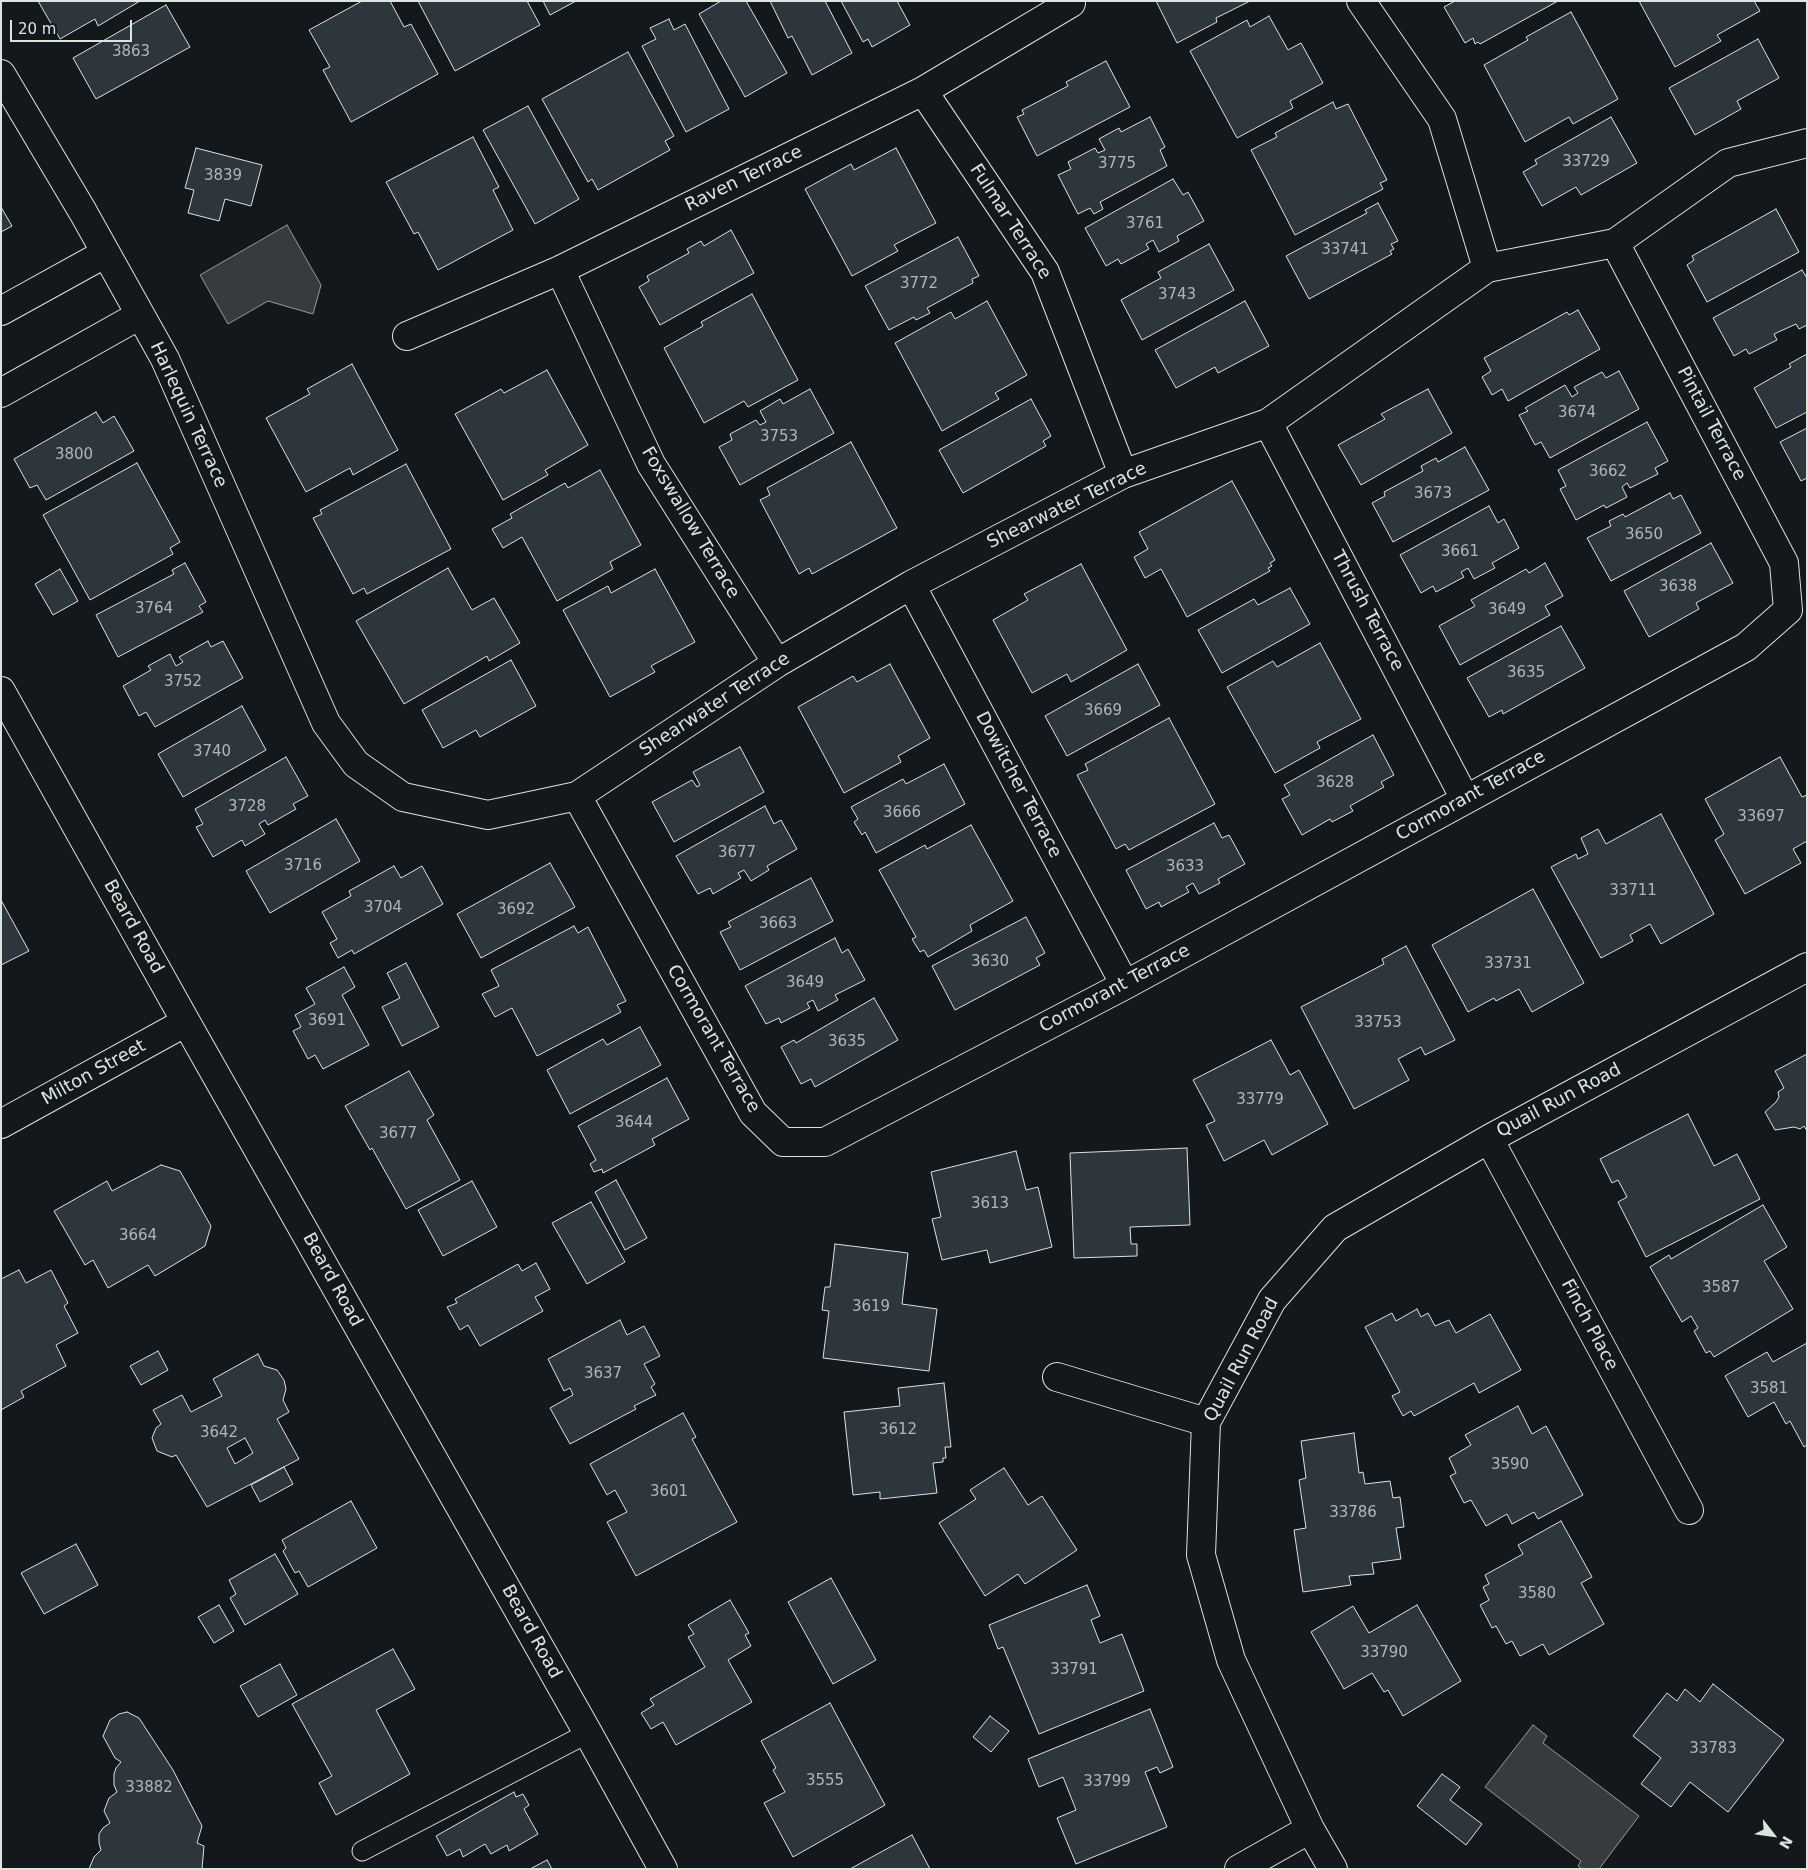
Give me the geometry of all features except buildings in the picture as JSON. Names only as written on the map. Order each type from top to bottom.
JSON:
[{"type":"street","points":[[1361,1],[1442,119],[1487,268]]},
{"type":"street","name":"Raven Terrace","points":[[406,336],[560,270],[923,91],[1071,3]]},
{"type":"street","name":"Harlequin Terrace","points":[[1,74],[106,253],[165,359],[326,723],[356,764]]},
{"type":"street","name":"Fulmar Terrace","points":[[923,91],[1045,272],[1124,474]]},
{"type":"street","name":"Shearwater Terrace","points":[[356,764],[403,798],[488,815],[577,796],[777,663],[911,584],[1124,474],[1268,423],[1487,268],[1615,242],[1728,163],[1807,143]]},
{"type":"street","name":"Pintail Terrace","points":[[1615,242],[1784,563],[1788,610]]},
{"type":"street","points":[[1,310],[106,253]]},
{"type":"street","name":"Foxswallow Terrace","points":[[560,270],[651,464],[777,663]]},
{"type":"street","points":[[1,393],[140,315]]},
{"type":"street","name":"Thrush Terrace","points":[[1268,423],[1465,799]]},
{"type":"street","name":"Dowitcher Terrace","points":[[911,584],[1125,985]]},
{"type":"street","name":"Cormorant Terrace","points":[[577,796],[753,1113],[783,1142],[825,1142],[1125,985],[1746,647],[1788,610]]},
{"type":"street","name":"Beard Road","points":[[1,691],[663,1869]]},
{"type":"street","name":"Quail Run Road","points":[[1333,1869],[1310,1829],[1231,1660],[1201,1555],[1206,1422],[1272,1300],[1335,1228],[1489,1140],[1807,967]]},
{"type":"street","name":"Milton Street","points":[[1,1124],[186,1022]]},
{"type":"street","name":"Finch Place","points":[[1489,1140],[1689,1510]]},
{"type":"street","points":[[1057,1377],[1206,1422]]},
{"type":"street","points":[[1239,1869],[1310,1829]]},
{"type":"lane","points":[[362,1851],[588,1733]]},
{"type":"shaded area","points":[[287,225],[321,285],[313,314],[268,301],[228,324],[200,275]]},
{"type":"shaded area","points":[[1533,1725],[1547,1736],[1543,1743],[1639,1816],[1599,1869],[1582,1869],[1578,1866],[1581,1861],[1485,1787]]}]
